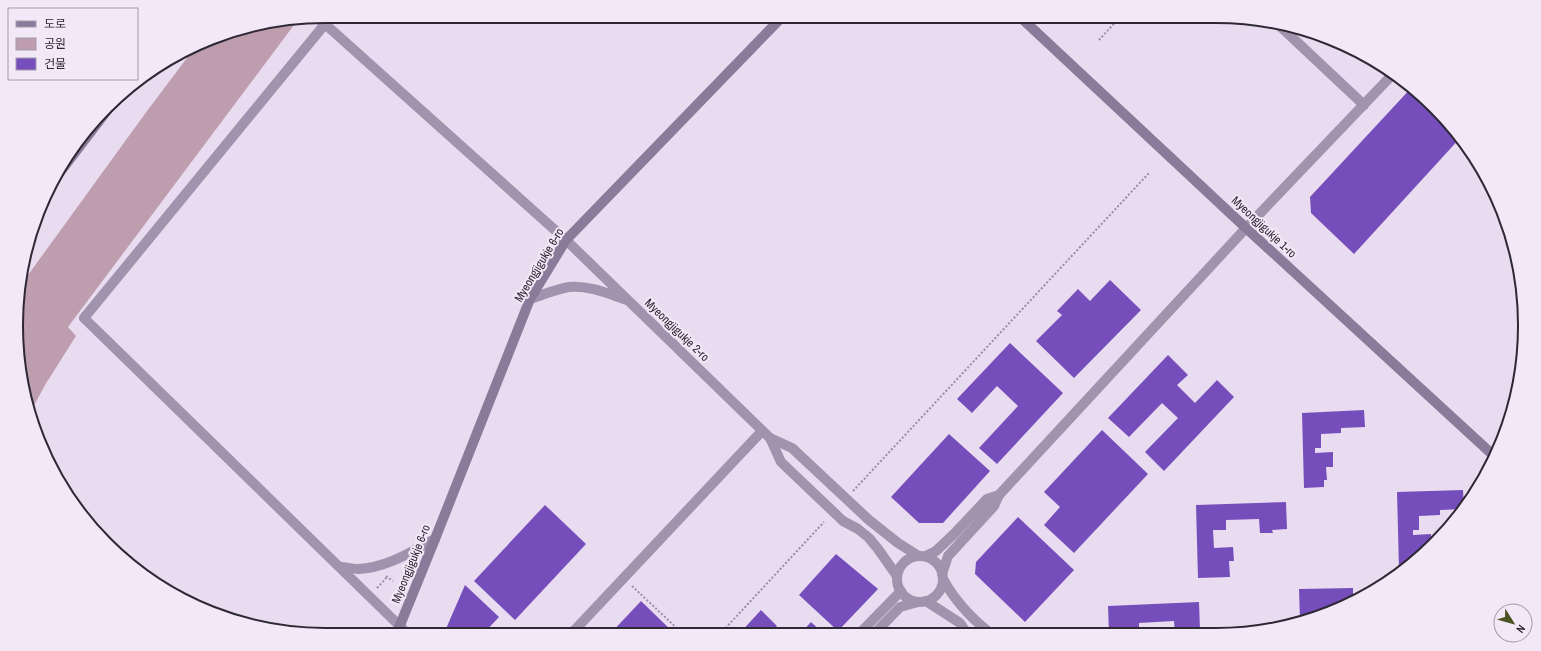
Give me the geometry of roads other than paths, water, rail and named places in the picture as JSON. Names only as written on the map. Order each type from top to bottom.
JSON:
[{"type":"main road","name":"Myeongjigukje 6-ro","points":[[399,628],[530,299],[566,240],[776,23]]},
{"type":"main road","name":"Myeongjigukje 1-ro","points":[[1026,23],[1246,228],[1490,452]]},
{"type":"street","name":"Myeongjigukje 2-ro","points":[[340,567],[84,318],[325,24],[566,240],[762,431],[770,438],[792,448],[869,520],[898,543],[922,556]]},
{"type":"street","points":[[1285,31],[1364,105]]},
{"type":"street","points":[[880,628],[900,607],[933,598],[938,593],[942,586],[948,556],[994,506],[999,495],[1246,228],[1389,78]]},
{"type":"street","points":[[530,299],[563,289],[578,287],[590,288],[629,300]]},
{"type":"street","points":[[577,628],[762,431]]},
{"type":"street","name":"Myeongjigukje 2-ro","points":[[770,438],[781,462],[843,521],[858,529],[869,538],[897,576]]},
{"type":"street","points":[[964,628],[960,623],[922,602],[911,600],[905,596],[900,591],[897,584],[897,576],[903,562],[910,558],[936,551],[987,499],[999,495]]},
{"type":"street","points":[[340,567],[357,569],[379,566],[399,558],[435,539]]},
{"type":"street","points":[[922,556],[933,559],[938,564],[950,591],[960,605],[985,628]]},
{"type":"street","points":[[340,567],[396,628]]},
{"type":"street","points":[[866,628],[900,591]]}]
